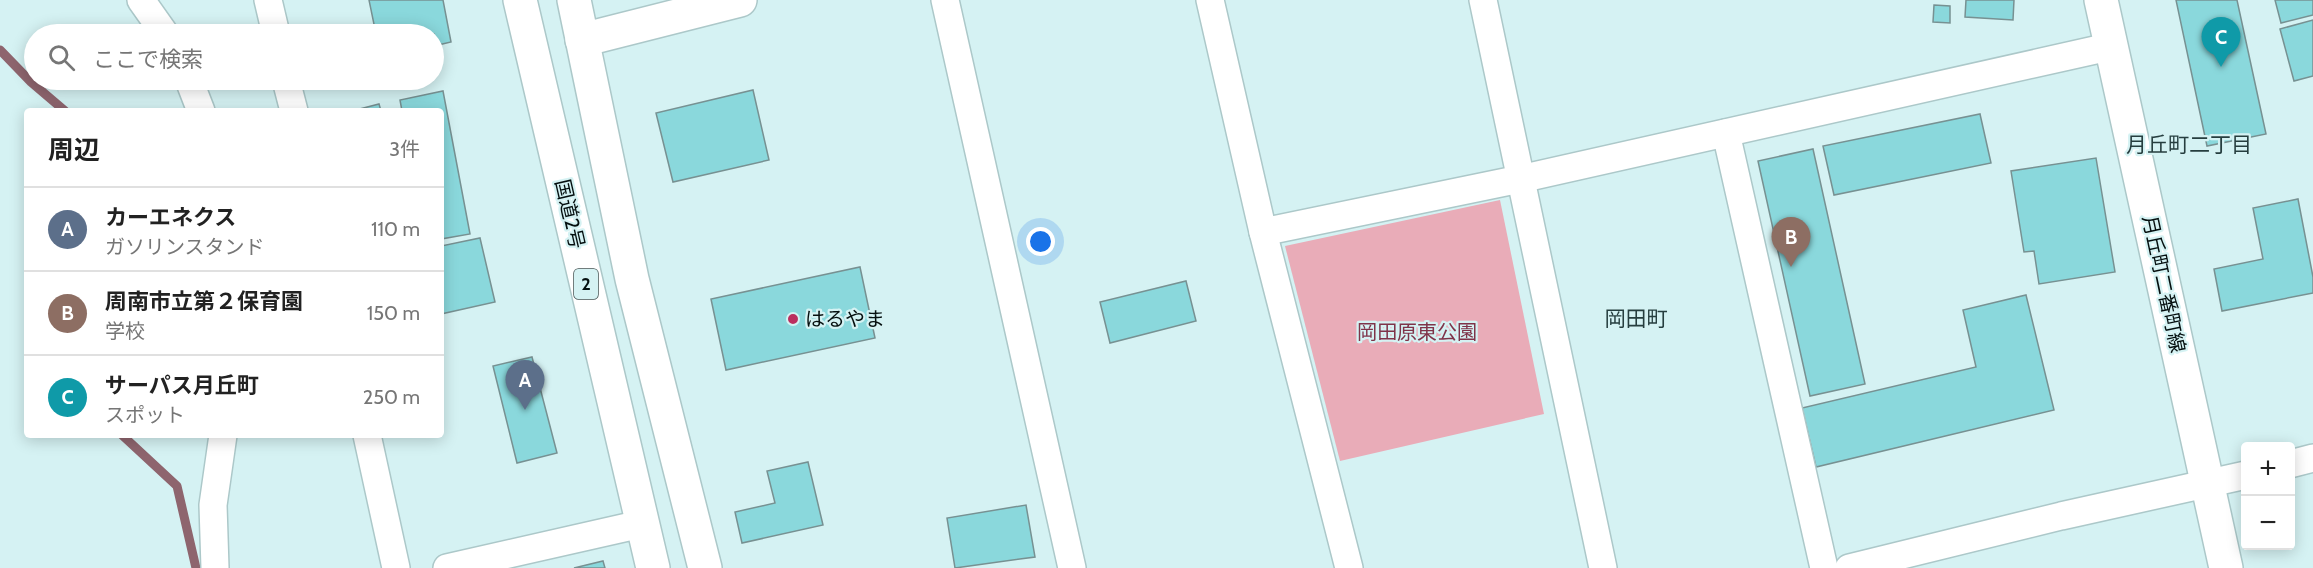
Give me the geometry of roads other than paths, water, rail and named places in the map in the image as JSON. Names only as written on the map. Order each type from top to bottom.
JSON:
[{"type":"main road","name":"国道2号","points":[[520,0],[653,568]]},
{"type":"main road","points":[[574,0],[632,279],[705,568]]},
{"type":"main road","points":[[582,40],[740,0]]},
{"type":"main road","name":"月丘町二番町線","points":[[2101,0],[2113,45],[2226,568]]},
{"type":"street","points":[[141,0],[158,24]]},
{"type":"street","points":[[268,0],[274,24]]},
{"type":"street","points":[[945,0],[1072,568]]},
{"type":"street","points":[[1210,0],[1263,232],[1349,568]]},
{"type":"street","points":[[1483,0],[1603,568]]},
{"type":"street","points":[[1263,232],[1520,179],[2113,45]]},
{"type":"street","points":[[193,90],[200,108]]},
{"type":"street","points":[[289,90],[293,108]]},
{"type":"street","points":[[1726,133],[1824,568]]},
{"type":"street","points":[[215,568],[213,505],[223,438]]},
{"type":"street","points":[[368,438],[396,568]]},
{"type":"street","points":[[2295,463],[2313,458]]},
{"type":"street","points":[[1849,568],[2061,516],[2241,476]]},
{"type":"street","points":[[447,568],[642,524]]},
{"type":"waterway","points":[[0,50],[24,75]]},
{"type":"waterway","points":[[40,90],[61,108]]},
{"type":"waterway","points":[[125,438],[177,486],[196,568]]},
{"type":"place","name":"サーパス月丘町","points":[[2221,67]]},
{"type":"place","name":"周南市立第２保育園","points":[[1791,267]]},
{"type":"place","name":"はるやま","points":[[793,319]]},
{"type":"place","name":"カーエネクス","points":[[525,410]]},
{"type":"district","name":"月丘町二丁目","points":[[2189,145]]},
{"type":"district","name":"岡田町","points":[[1636,319]]},
{"type":"park label","name":"岡田原東公園","points":[[1417,332]]}]
